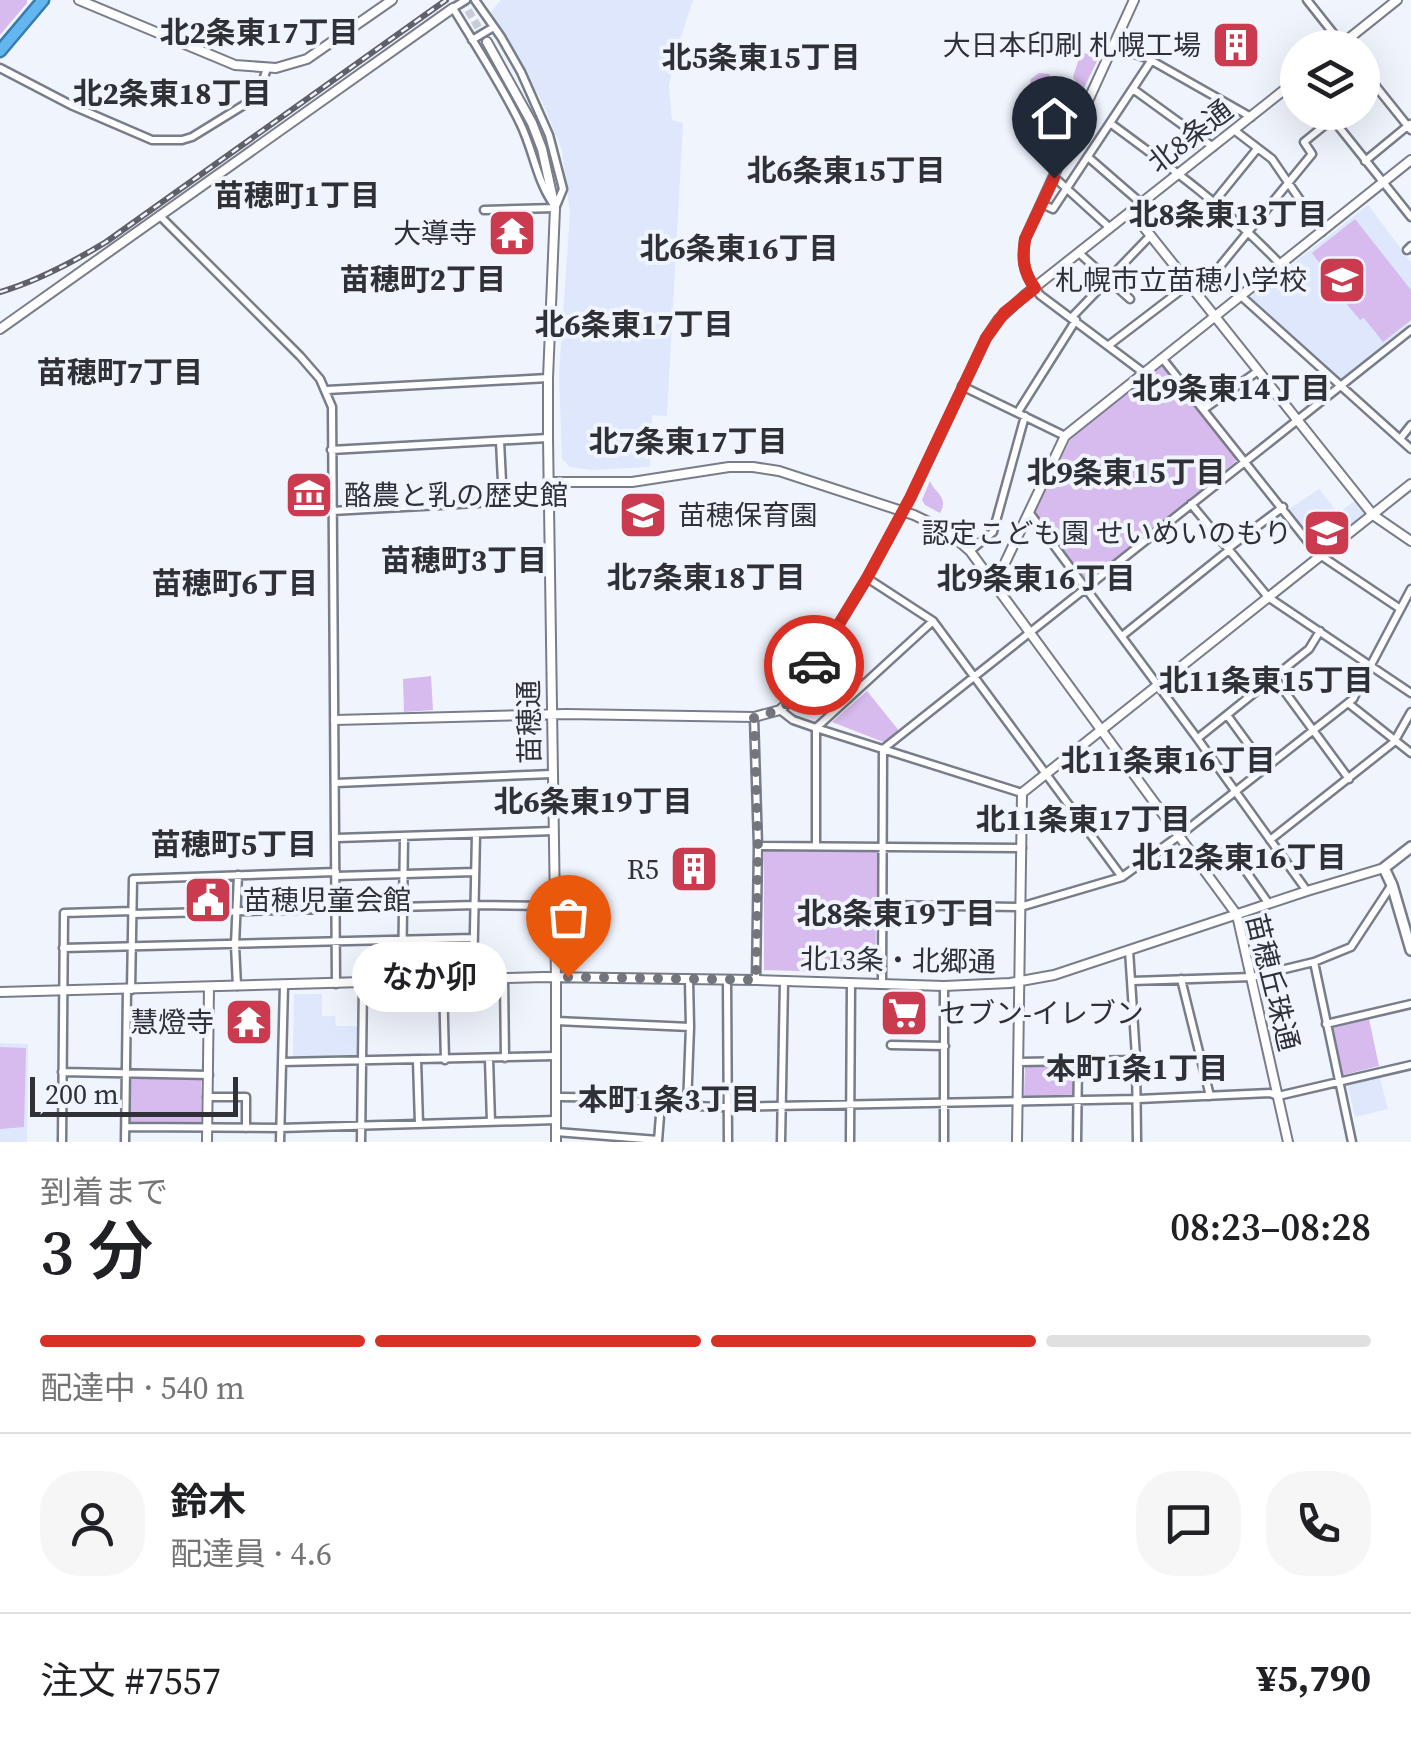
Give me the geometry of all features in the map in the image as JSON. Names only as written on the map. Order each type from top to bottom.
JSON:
[{"type":"highway","points":[[0,51],[43,0]]},
{"type":"main road","name":"北13条・北郷通","points":[[1384,868],[1411,847]]},
{"type":"main road","points":[[1384,868],[1411,950]]},
{"type":"street","points":[[79,0],[235,65],[266,68],[307,59],[392,0]]},
{"type":"street","points":[[0,328],[466,0]]},
{"type":"street","points":[[474,0],[521,72],[549,135],[563,189],[556,208]]},
{"type":"street","points":[[1134,0],[1025,239],[1024,269],[1040,295],[1144,373]]},
{"type":"street","points":[[1307,0],[1329,30]]},
{"type":"street","points":[[1360,30],[1397,0]]},
{"type":"street","points":[[454,8],[518,119],[541,186],[556,208]]},
{"type":"street","points":[[472,40],[492,28]]},
{"type":"street","points":[[487,42],[532,122],[556,208],[548,378],[550,482]]},
{"type":"street","points":[[1112,47],[1151,61],[1251,116]]},
{"type":"street","points":[[1042,204],[1053,210],[1151,61]]},
{"type":"street","points":[[0,68],[73,106],[152,140],[182,140],[252,100],[260,90],[266,68]]},
{"type":"street","points":[[1133,89],[1213,147]]},
{"type":"street","points":[[1366,161],[1410,126],[1380,91]]},
{"type":"street","name":"北8条通","points":[[780,710],[795,696],[867,578],[998,320],[1280,93]]},
{"type":"street","points":[[1110,123],[1249,231],[1280,264]]},
{"type":"street","points":[[1234,130],[1272,159],[1322,232]]},
{"type":"street","points":[[1216,271],[1312,154],[1304,142],[1316,130]]},
{"type":"street","points":[[1341,130],[1411,218]]},
{"type":"street","points":[[1214,202],[1256,149]]},
{"type":"street","points":[[1088,157],[1141,203]]},
{"type":"street","points":[[995,584],[1064,436],[1411,160]]},
{"type":"street","points":[[1054,178],[1110,228]]},
{"type":"street","points":[[484,210],[556,208]]},
{"type":"street","points":[[1132,210],[1372,515],[1411,541]]},
{"type":"street","points":[[160,216],[300,356],[327,390],[332,407],[336,984]]},
{"type":"street","points":[[970,551],[993,532],[1022,414],[1074,319],[1150,236]]},
{"type":"street","points":[[1079,252],[1130,299]]},
{"type":"street","points":[[1109,346],[1189,284]]},
{"type":"street","points":[[1241,296],[1411,449]]},
{"type":"street","points":[[883,750],[1411,330]]},
{"type":"street","points":[[1162,358],[1322,556],[1400,608]]},
{"type":"street","points":[[1204,409],[1260,370]]},
{"type":"street","points":[[327,390],[548,378]]},
{"type":"street","points":[[962,386],[1064,436]]},
{"type":"street","points":[[1400,440],[1411,424]]},
{"type":"street","points":[[331,450],[548,438]]},
{"type":"street","points":[[500,440],[503,502]]},
{"type":"street","name":"苗穂丘珠通","points":[[550,482],[632,482],[753,467],[914,515],[947,531],[970,551],[1237,914],[1288,1142]]},
{"type":"street","name":"苗穂通","points":[[550,482],[556,1137]]},
{"type":"street","points":[[1022,793],[1411,484]]},
{"type":"street","points":[[332,511],[550,498]]},
{"type":"street","points":[[1192,504],[1268,598],[1411,692]]},
{"type":"street","points":[[1122,636],[1282,508]]},
{"type":"street","points":[[1029,512],[1308,891]]},
{"type":"street","points":[[867,578],[934,621],[1122,877]]},
{"type":"street","points":[[881,905],[1020,907],[1122,877],[1353,699],[1411,588]]},
{"type":"street","points":[[816,846],[816,728],[934,621]]},
{"type":"street","points":[[1197,738],[1309,649],[1320,631]]},
{"type":"street","points":[[1274,677],[1350,779]]},
{"type":"street","points":[[1348,703],[1411,753]]},
{"type":"street","points":[[335,720],[552,714],[754,717],[780,710],[793,720],[816,728],[1022,793]]},
{"type":"street","points":[[1270,840],[1394,742],[1411,712]]},
{"type":"street","points":[[1227,714],[1265,767]]},
{"type":"street","points":[[754,717],[758,846],[756,980]]},
{"type":"street","points":[[882,984],[883,750]]},
{"type":"street","points":[[336,784],[552,774]]},
{"type":"street","points":[[1017,1142],[1022,793]]},
{"type":"street","points":[[337,838],[554,831]]},
{"type":"street","points":[[473,979],[476,834]]},
{"type":"street","points":[[402,981],[404,837]]},
{"type":"street","points":[[758,846],[1022,848]]},
{"type":"street","points":[[1202,866],[1229,847],[1270,904]]},
{"type":"street","name":"北13条・北郷通","points":[[0,992],[556,977],[944,986],[1020,982],[1054,975],[1384,868]]},
{"type":"street","points":[[125,1142],[133,879],[475,872]]},
{"type":"street","points":[[237,986],[238,875]]},
{"type":"street","points":[[1132,981],[1252,977],[1314,962],[1351,948],[1392,884]]},
{"type":"street","points":[[62,1142],[64,914],[555,906]]},
{"type":"street","points":[[63,948],[473,938]]},
{"type":"street","points":[[1129,950],[1138,1142]]},
{"type":"street","points":[[1314,962],[1352,1142]]},
{"type":"street","points":[[504,978],[505,1058]]},
{"type":"street","points":[[1182,979],[1210,1096]]},
{"type":"street","points":[[443,980],[445,1060]]},
{"type":"street","points":[[687,1107],[689,980]]},
{"type":"street","points":[[726,980],[728,1142]]},
{"type":"street","points":[[781,1142],[784,981]]},
{"type":"street","points":[[361,1142],[362,982]]},
{"type":"street","points":[[850,1142],[851,983]]},
{"type":"street","points":[[280,1142],[284,985]]},
{"type":"street","points":[[944,986],[944,1142]]},
{"type":"street","points":[[206,1142],[209,987]]},
{"type":"street","points":[[1326,1024],[1411,1004]]},
{"type":"street","points":[[556,1020],[690,1027]]},
{"type":"street","points":[[891,1045],[944,1046]]},
{"type":"street","points":[[282,1062],[556,1056]]},
{"type":"street","points":[[489,1058],[491,1122]]},
{"type":"street","points":[[417,1060],[419,1124]]},
{"type":"street","points":[[1019,1062],[1136,1060]]},
{"type":"street","points":[[1077,1142],[1078,1061]]},
{"type":"street","points":[[556,1097],[727,1107],[1278,1096],[1411,1064]]},
{"type":"street","points":[[62,1072],[209,1075]]},
{"type":"street","points":[[207,1097],[246,1097],[246,1128]]},
{"type":"street","points":[[556,1137],[658,1141],[662,1102]]},
{"type":"street","points":[[126,1127],[280,1128],[556,1120]]},
{"type":"shaded area","points":[[0,0],[27,3],[0,35]]},
{"type":"shaded area","points":[[501,0],[693,0],[669,86],[672,120],[683,123],[667,416],[652,415],[650,467],[592,470],[570,467],[562,459],[559,374],[570,213],[562,150],[542,101],[490,13]]},
{"type":"shaded area","points":[[1081,52],[1099,57],[1082,92],[1074,91],[1073,77]]},
{"type":"shaded area","points":[[1039,73],[1049,74],[1056,86],[1051,102],[1036,107],[1027,97],[1031,79]]},
{"type":"shaded area","name":"札幌市立苗穂小学校","points":[[1368,205],[1411,262],[1411,322],[1339,381],[1249,298]]},
{"type":"shaded area","points":[[1355,219],[1411,290],[1411,320],[1383,342],[1323,276],[1327,273],[1312,253]]},
{"type":"shaded area","points":[[1162,366],[1236,461],[1089,583],[1034,514],[1071,438]]},
{"type":"shaded area","points":[[930,481],[942,499],[940,513],[922,500]]},
{"type":"shaded area","name":"認定こども園 せいめいのもり","points":[[1319,489],[1338,513],[1355,501],[1366,515],[1322,550],[1288,510]]},
{"type":"shaded area","name":"苗穂保育園","points":[[664,492],[665,509],[634,532],[629,524],[627,495]]},
{"type":"shaded area","points":[[431,676],[433,710],[404,712],[403,679]]},
{"type":"shaded area","points":[[867,691],[900,732],[886,743],[832,722]]},
{"type":"shaded area","points":[[764,850],[878,852],[875,967],[867,973],[764,970]]},
{"type":"shaded area","points":[[294,994],[322,994],[322,1016],[335,1016],[336,1026],[359,1026],[359,1058],[293,1059]]},
{"type":"shaded area","points":[[1369,1019],[1379,1066],[1343,1075],[1333,1028]]},
{"type":"shaded area","points":[[0,1043],[28,1044],[27,1142],[0,1142]]},
{"type":"shaded area","points":[[0,1047],[26,1048],[24,1127],[0,1129]]},
{"type":"shaded area","points":[[1074,1065],[1075,1094],[1024,1097],[1025,1066]]},
{"type":"shaded area","points":[[1379,1075],[1388,1109],[1355,1117],[1347,1083]]},
{"type":"shaded area","points":[[130,1078],[201,1079],[201,1125],[130,1124]]},
{"type":"tunnel","points":[[462,0],[487,42]]},
{"type":"railway","points":[[0,292],[55,270],[106,242],[446,0]]},
{"type":"way so far","points":[[568,977],[756,980],[758,846],[754,717],[780,710],[795,696],[814,665]]},
{"type":"place","name":"大日本印刷 札幌工場","points":[[1236,45]]},
{"type":"place","name":"大導寺","points":[[512,233]]},
{"type":"place","name":"札幌市立苗穂小学校","points":[[1342,280]]},
{"type":"place","name":"酪農と乳の歴史館","points":[[309,495]]},
{"type":"place","name":"苗穂保育園","points":[[643,515]]},
{"type":"place","name":"認定こども園 せいめいのもり","points":[[1327,533]]},
{"type":"place","name":"R5","points":[[694,869]]},
{"type":"place","name":"苗穂児童会館","points":[[208,900]]},
{"type":"place","name":"なか卯","points":[[568,977]]},
{"type":"place","name":"セブン-イレブン","points":[[904,1013]]},
{"type":"place","name":"慧燈寺","points":[[249,1022]]},
{"type":"district","name":"北2条東17丁目","points":[[259,33]]},
{"type":"district","name":"北5条東15丁目","points":[[761,58]]},
{"type":"district","name":"北2条東18丁目","points":[[172,94]]},
{"type":"district","name":"北6条東15丁目","points":[[846,171]]},
{"type":"district","name":"苗穂町1丁目","points":[[297,196]]},
{"type":"district","name":"北8条東13丁目","points":[[1228,215]]},
{"type":"district","name":"北6条東16丁目","points":[[739,249]]},
{"type":"district","name":"苗穂町2丁目","points":[[423,280]]},
{"type":"district","name":"北6条東17丁目","points":[[634,325]]},
{"type":"district","name":"苗穂町7丁目","points":[[120,373]]},
{"type":"district","name":"北9条東14丁目","points":[[1231,389]]},
{"type":"district","name":"北7条東17丁目","points":[[688,442]]},
{"type":"district","name":"北9条東15丁目","points":[[1126,473]]},
{"type":"district","name":"苗穂町3丁目","points":[[464,561]]},
{"type":"district","name":"北7条東18丁目","points":[[706,578]]},
{"type":"district","name":"北9条東16丁目","points":[[1036,579]]},
{"type":"district","name":"苗穂町6丁目","points":[[235,584]]},
{"type":"district","name":"北11条東15丁目","points":[[1266,681]]},
{"type":"district","name":"北11条東16丁目","points":[[1168,761]]},
{"type":"district","name":"北6条東19丁目","points":[[593,802]]},
{"type":"district","name":"北11条東17丁目","points":[[1083,820]]},
{"type":"district","name":"苗穂町5丁目","points":[[234,845]]},
{"type":"district","name":"北12条東16丁目","points":[[1239,858]]},
{"type":"district","name":"北8条東19丁目","points":[[896,914]]},
{"type":"district","name":"本町1条1丁目","points":[[1137,1069]]},
{"type":"district","name":"本町1条3丁目","points":[[669,1100]]},
{"type":"route","points":[[814,665],[910,498],[986,338],[1004,313],[1035,288],[1024,269],[1025,239],[1054,178]]}]
